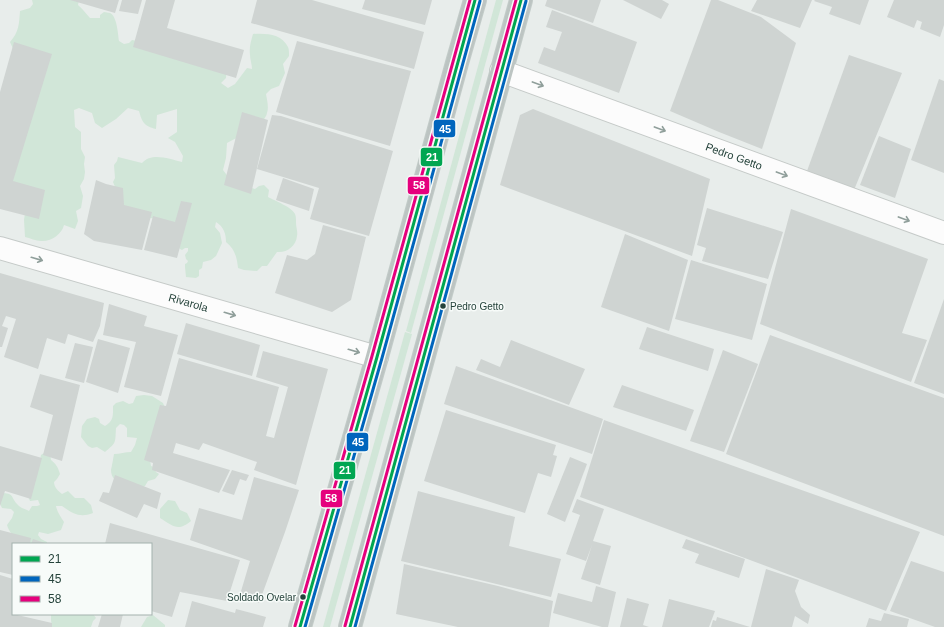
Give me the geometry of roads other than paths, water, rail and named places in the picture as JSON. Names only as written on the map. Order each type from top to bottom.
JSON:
[{"type":"highway","points":[[300,627],[377,357],[475,0]]},
{"type":"highway","points":[[353,626],[521,0]]},
{"type":"street","name":"Pedro Getto","points":[[502,71],[944,233]]},
{"type":"street","name":"Rivarola","points":[[0,248],[377,357]]},
{"type":"place","name":"Pedro Getto","points":[[443,306]]},
{"type":"place","name":"Soldado Ovelar","points":[[303,597]]}]
